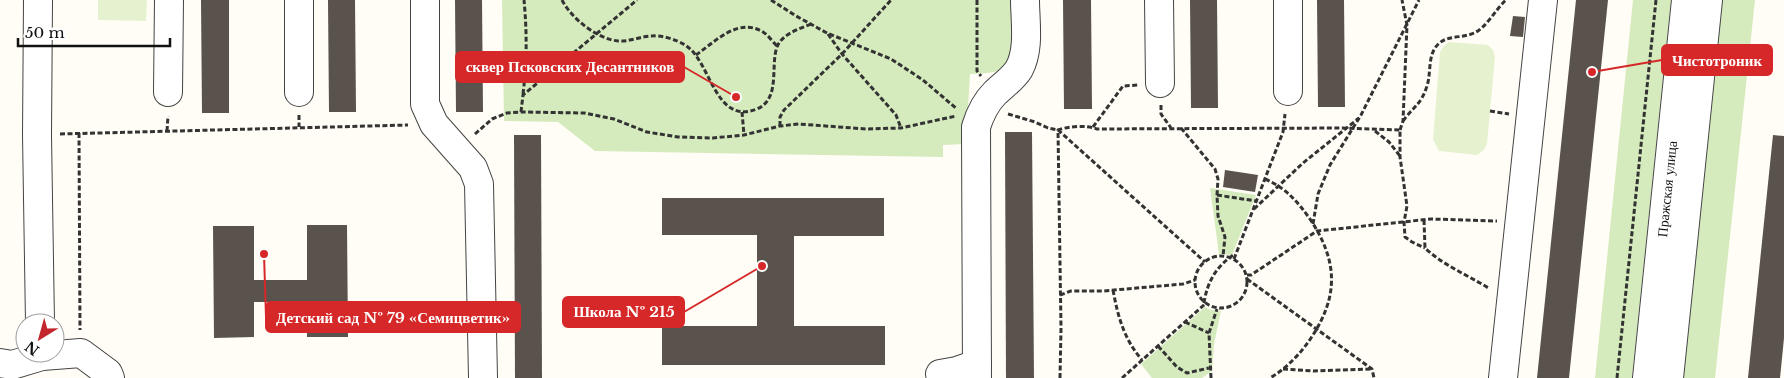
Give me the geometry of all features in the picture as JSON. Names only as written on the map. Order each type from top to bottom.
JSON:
[{"type":"street","points":[[38,0],[37,135],[40,313]]},
{"type":"street","points":[[168,92],[169,0]]},
{"type":"street","points":[[299,0],[299,92]]},
{"type":"street","points":[[424,0],[425,104],[434,124],[472,168],[479,184],[483,378]]},
{"type":"street","points":[[940,374],[957,371],[977,371],[976,127],[981,111],[998,104],[1009,82],[1020,68],[1025,50],[1025,0]]},
{"type":"street","points":[[1159,0],[1160,83]]},
{"type":"street","points":[[1288,0],[1288,91]]},
{"type":"street","points":[[1504,378],[1544,0]]},
{"type":"street","name":"Пражская улица","points":[[1647,378],[1686,0]]},
{"type":"street","name":"Пражская улица","points":[[1669,378],[1708,0]]},
{"type":"street","points":[[65,354],[80,353],[108,373],[110,378]]},
{"type":"street","points":[[8,369],[23,363]]},
{"type":"path","points":[[521,112],[527,59],[524,0]]},
{"type":"path","points":[[562,0],[574,18],[596,34],[618,41],[653,35],[686,45],[704,66],[716,92],[728,107],[742,112],[758,108],[769,97],[773,84],[777,46],[785,37],[811,24]]},
{"type":"path","points":[[523,95],[637,0]]},
{"type":"path","points":[[459,152],[480,129],[507,112],[584,113],[614,119],[647,132],[678,137],[713,138],[744,135],[780,126],[799,124],[866,129],[901,128],[962,114],[923,80],[891,58],[827,33],[771,0]]},
{"type":"path","points":[[780,126],[780,117],[784,110],[853,43],[891,0]]},
{"type":"path","points":[[977,0],[977,71],[998,104],[1048,128],[1058,130],[1093,127],[1097,129],[1346,128],[1400,130]]},
{"type":"path","points":[[1402,0],[1407,25],[1403,121],[1400,130],[1400,157],[1407,206],[1404,222],[1405,237],[1425,248],[1473,281],[1491,290],[1512,293]]},
{"type":"path","points":[[1313,224],[1318,194],[1323,181],[1334,159],[1354,129],[1419,0]]},
{"type":"path","points":[[1403,121],[1420,103],[1428,84],[1432,55],[1435,48],[1448,38],[1462,37],[1481,29],[1506,0]]},
{"type":"path","points":[[1617,378],[1656,0]]},
{"type":"path","points":[[696,55],[730,30],[747,26],[764,32],[777,46]]},
{"type":"path","points":[[827,33],[842,54],[896,115],[901,128]]},
{"type":"path","points":[[1093,127],[1122,86],[1160,83]]},
{"type":"path","points":[[742,112],[744,135]]},
{"type":"path","points":[[1252,211],[1309,158],[1361,115]]},
{"type":"path","points":[[37,135],[434,124]]},
{"type":"path","points":[[1181,128],[1215,169],[1218,179],[1218,216],[1225,237],[1223,256]]},
{"type":"path","points":[[1058,130],[1205,262]]},
{"type":"path","points":[[1058,130],[1060,378]]},
{"type":"path","points":[[1373,130],[1389,142],[1400,157]]},
{"type":"path","points":[[1122,378],[1204,304],[1210,282],[1221,265],[1235,254],[1284,132]]},
{"type":"path","points":[[79,133],[80,340]]},
{"type":"path","points":[[1265,179],[1279,185],[1290,193],[1313,224],[1326,250],[1332,284],[1327,308],[1317,329],[1301,352],[1270,378]]},
{"type":"path","points":[[1217,195],[1256,201]]},
{"type":"path","points":[[1247,277],[1317,231],[1448,219],[1520,224]]},
{"type":"path","points":[[1424,220],[1425,248]]},
{"type":"path","points":[[1223,256],[1232,258],[1243,268],[1247,277],[1247,288],[1241,300],[1230,307],[1216,309],[1204,304],[1197,293],[1195,280],[1199,268],[1205,262],[1212,257],[1223,256]]},
{"type":"path","points":[[1247,277],[1372,369],[1374,378]]},
{"type":"path","points":[[1060,295],[1071,291],[1103,292],[1183,284],[1195,280]]},
{"type":"path","points":[[1113,290],[1122,328],[1128,341],[1142,360]]},
{"type":"path","points":[[1211,378],[1209,368],[1209,333],[1216,309]]},
{"type":"path","points":[[1185,322],[1209,333]]},
{"type":"path","points":[[1158,346],[1177,367],[1187,373],[1209,368]]},
{"type":"path","points":[[1283,369],[1314,371],[1372,369]]},
{"type":"green space","points":[[98,0],[147,0],[146,21],[98,20]]},
{"type":"green space","points":[[502,0],[1015,0],[1016,58],[995,72],[970,74],[966,144],[943,145],[943,157],[595,151],[558,122],[504,121]]},
{"type":"green space","points":[[1633,0],[1671,0],[1632,378],[1595,378]]},
{"type":"green space","points":[[1716,0],[1755,0],[1715,378],[1676,378]]},
{"type":"green space","points":[[1449,42],[1488,45],[1493,50],[1495,57],[1487,144],[1484,150],[1477,155],[1439,151],[1433,139],[1440,52]]},
{"type":"green space","points":[[1210,188],[1256,195],[1232,255],[1219,254]]},
{"type":"green space","points":[[1205,307],[1221,311],[1214,344],[1212,371],[1202,378],[1152,378],[1141,364]]},
{"type":"building","points":[[201,0],[229,0],[229,113],[202,113]]},
{"type":"building","points":[[328,0],[355,0],[356,112],[329,112]]},
{"type":"building","points":[[455,0],[482,0],[483,112],[456,112]]},
{"type":"building","points":[[1063,0],[1091,0],[1092,109],[1064,109]]},
{"type":"building","points":[[1190,0],[1217,0],[1218,108],[1191,108]]},
{"type":"building","points":[[1317,0],[1344,0],[1345,107],[1318,107]]},
{"type":"building","points":[[1576,0],[1608,0],[1569,378],[1537,378]]},
{"type":"building","points":[[1513,16],[1525,17],[1523,37],[1510,36]]},
{"type":"building","points":[[1005,132],[1032,132],[1034,378],[1006,378]]},
{"type":"building","points":[[514,135],[541,135],[542,378],[515,378]]},
{"type":"building","points":[[1773,135],[1784,136],[1784,338],[1780,378],[1748,378]]},
{"type":"building","points":[[1225,170],[1258,175],[1255,192],[1223,187]]},
{"type":"building","points":[[662,198],[884,198],[884,236],[794,236],[794,326],[885,326],[885,365],[662,365],[662,326],[757,326],[757,235],[662,235]]},
{"type":"building","points":[[307,225],[347,225],[348,337],[307,337],[307,302],[254,302],[254,337],[214,338],[213,226],[254,226],[254,280],[307,280]]},
{"type":"place","name":"Чистотроник","points":[[1592,72]]},
{"type":"place","name":"сквер Псковских Десантников","points":[[736,97]]},
{"type":"place","name":"Детский сад № 79 «Семицветик»","points":[[264,254]]},
{"type":"place","name":"Школа № 215","points":[[762,266]]}]
